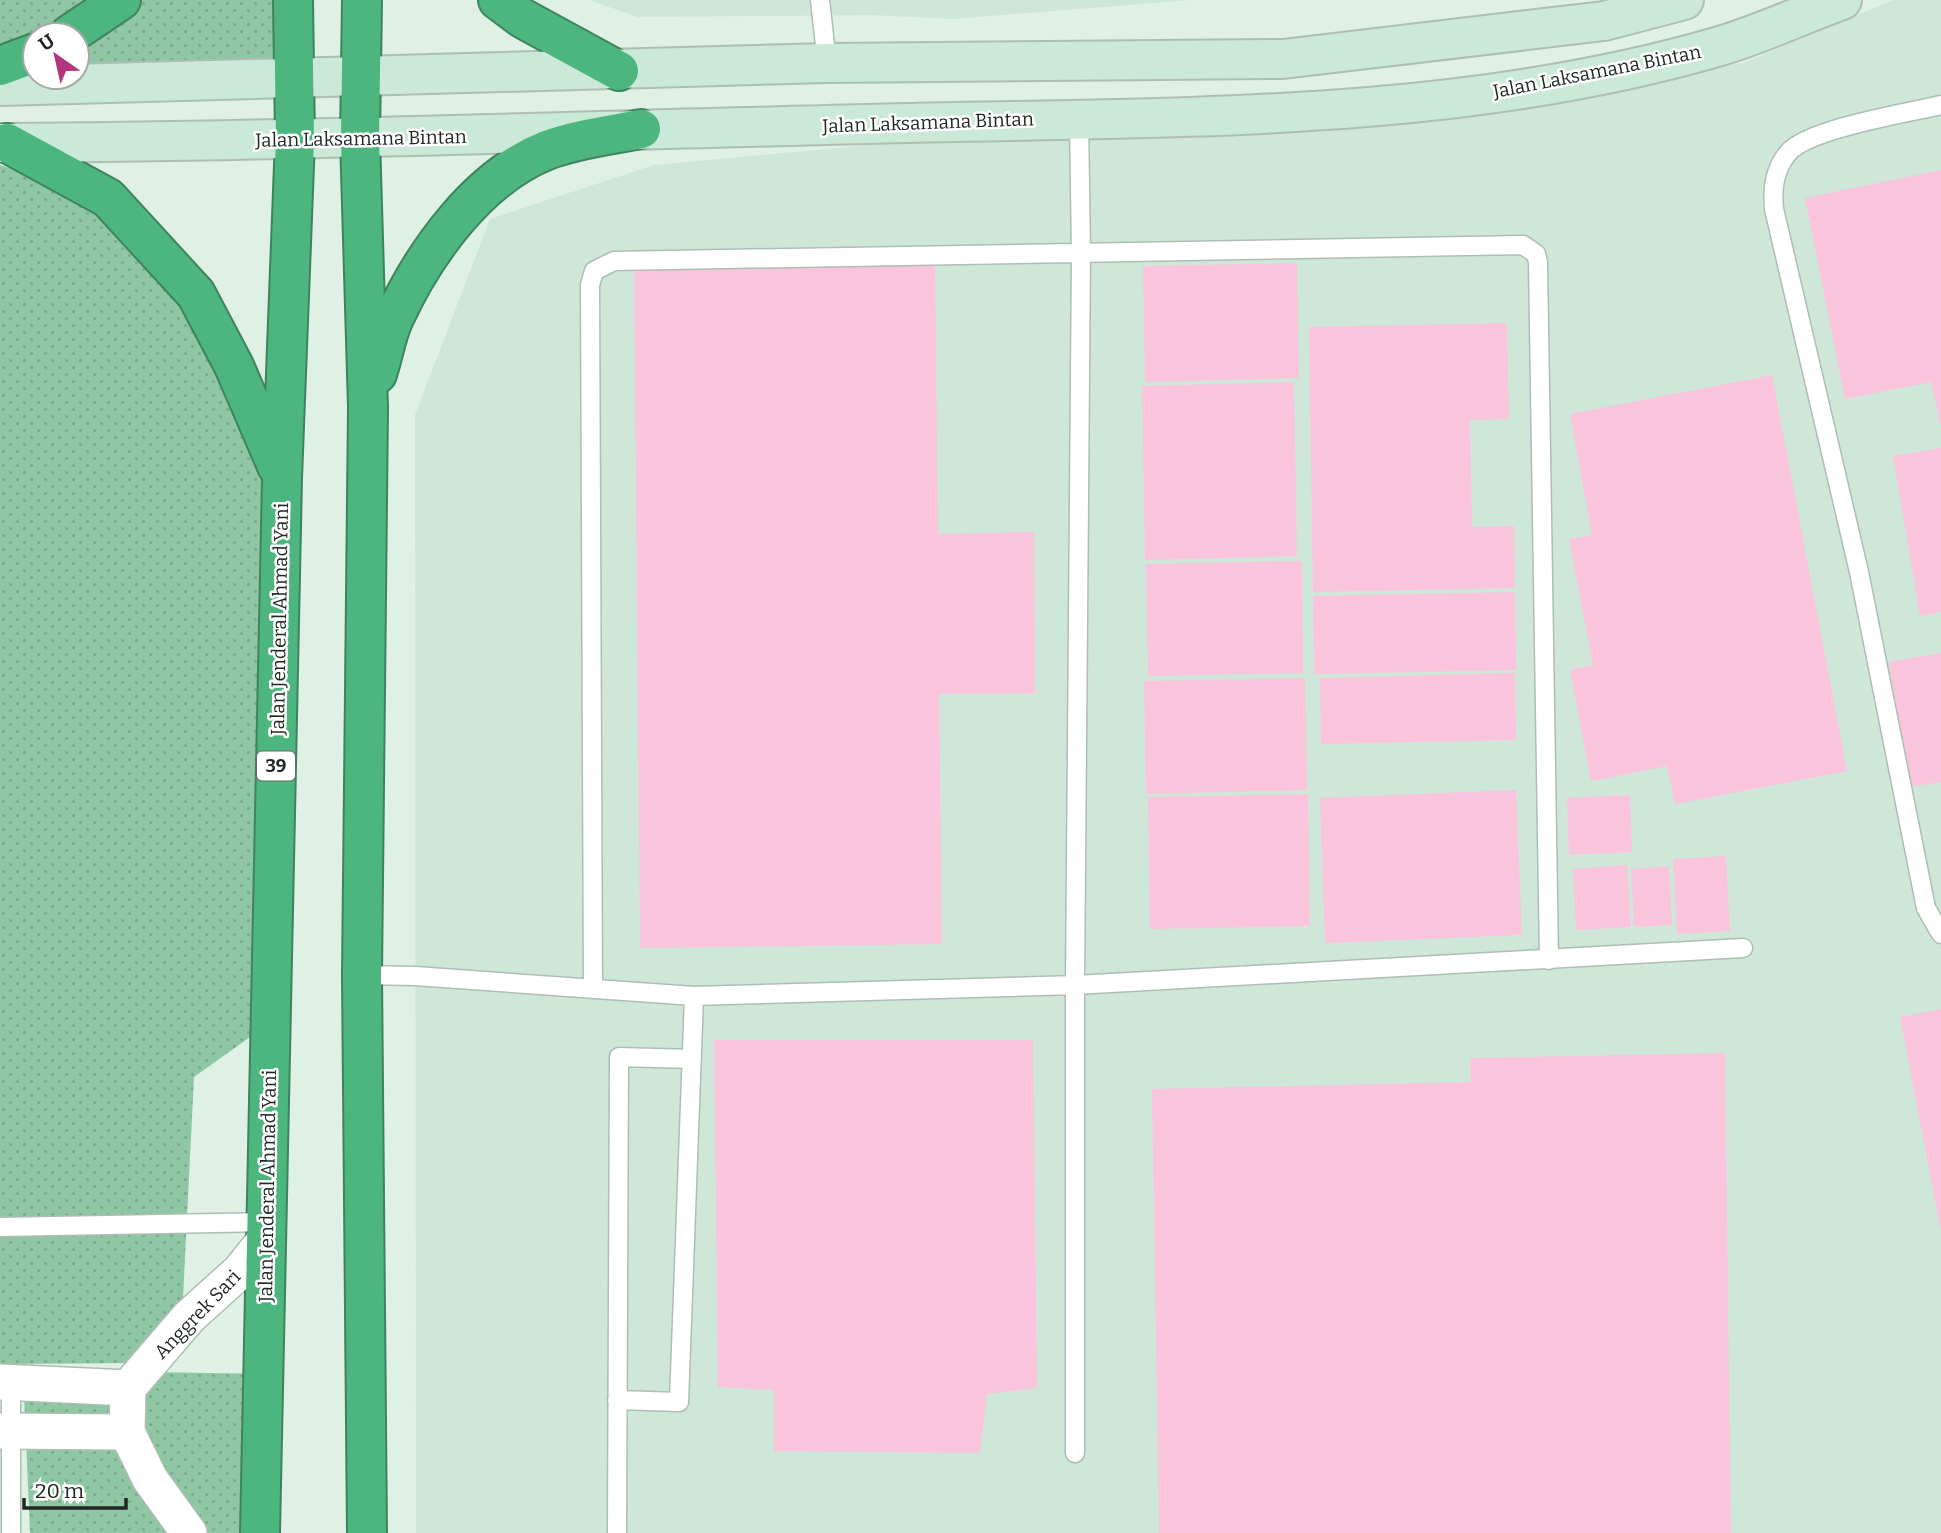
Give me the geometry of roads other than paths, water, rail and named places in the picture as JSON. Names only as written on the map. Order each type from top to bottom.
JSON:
[{"type":"highway","points":[[90,21],[121,0]]},
{"type":"highway","name":"Jalan Jenderal Ahmad Yani","points":[[260,1533],[282,478],[295,139],[293,0]]},
{"type":"highway","points":[[362,0],[360,138],[368,407],[362,975],[367,1533]]},
{"type":"highway","points":[[498,0],[522,18],[619,71]]},
{"type":"highway","points":[[0,66],[21,58]]},
{"type":"highway","points":[[368,407],[393,320],[413,282],[466,210],[497,180],[545,151],[641,129]]},
{"type":"highway","points":[[3,143],[108,198],[196,294],[234,366],[282,478]]},
{"type":"main road","points":[[0,86],[295,76],[619,71],[827,63],[1283,59],[1604,22],[1684,0]]},
{"type":"main road","name":"Jalan Laksamana Bintan","points":[[3,143],[360,138],[1290,113],[1533,87],[1651,64],[1723,46],[1842,0]]},
{"type":"main road","points":[[1283,59],[1290,113]]},
{"type":"street","name":"Anggrek Sari","points":[[128,1388],[190,1317],[240,1271],[266,1231]]},
{"type":"street","points":[[5,1382],[128,1388],[127,1432],[150,1479],[189,1533]]},
{"type":"street","points":[[5,1430],[127,1432]]},
{"type":"lane","points":[[820,0],[827,63]]},
{"type":"lane","points":[[1941,105],[1811,136],[1788,152],[1772,184],[1774,209],[1859,572],[1926,908],[1941,934]]},
{"type":"lane","points":[[1075,1453],[1075,985],[1081,254],[1079,118]]},
{"type":"lane","points":[[593,989],[590,285],[594,271],[614,261],[1523,245],[1536,254],[1549,960]]},
{"type":"lane","points":[[362,975],[415,975],[694,996],[1075,985],[1743,948]]},
{"type":"lane","points":[[617,1400],[679,1402],[694,996]]},
{"type":"lane","points":[[617,1533],[619,1057],[692,1059]]},
{"type":"lane","points":[[0,1227],[266,1231]]},
{"type":"lane","points":[[5,1382],[11,1533]]}]
